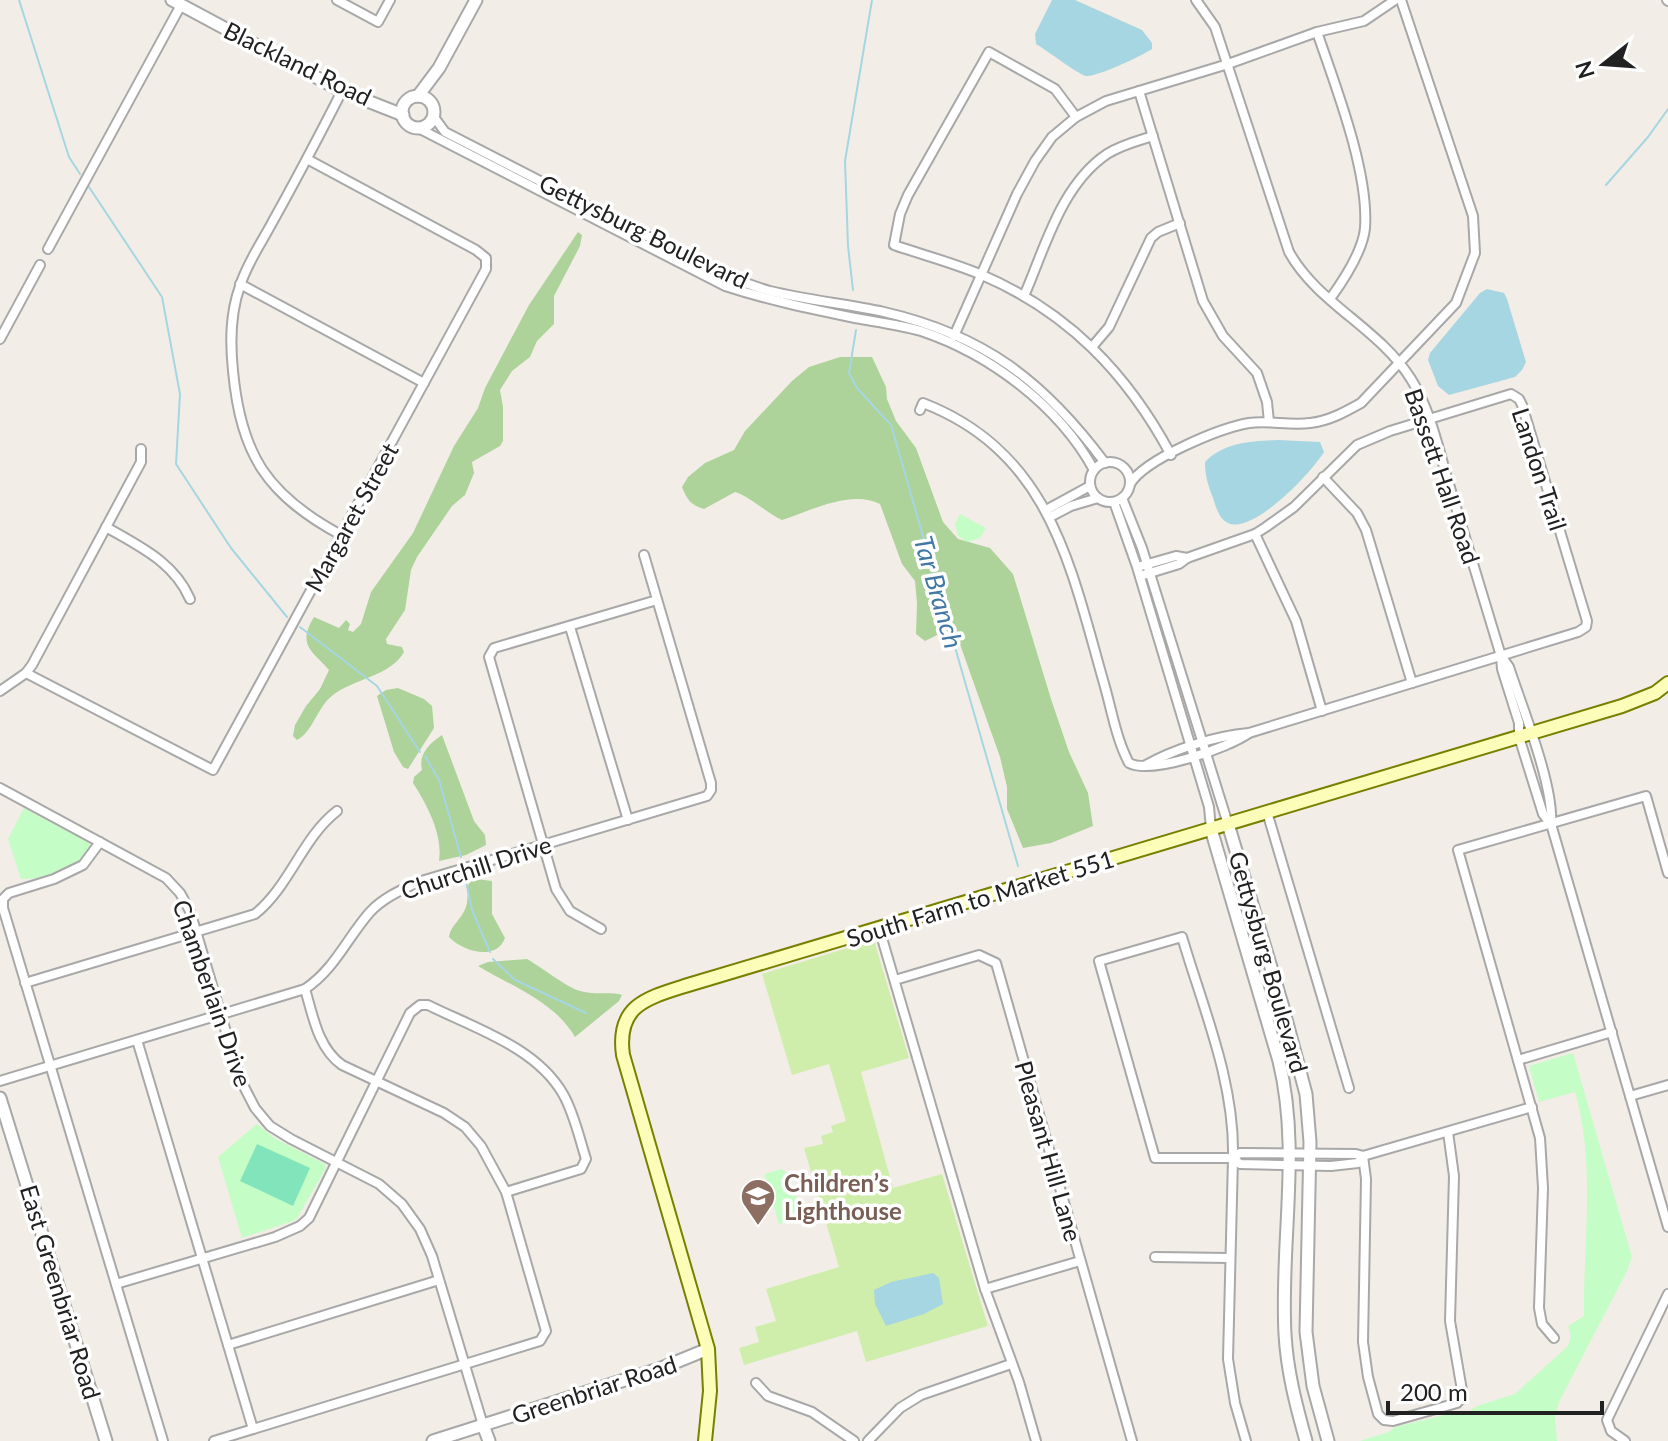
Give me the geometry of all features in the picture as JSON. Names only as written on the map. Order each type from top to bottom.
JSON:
[{"type":"main road","name":"South Farm to Market 551","points":[[708,1349],[629,1081],[621,1039],[623,1024],[640,1003],[657,994],[1622,706],[1655,693],[1668,683]]},
{"type":"main road","points":[[705,1441],[710,1391],[708,1349]]},
{"type":"street","points":[[337,0],[378,22],[390,0]]},
{"type":"street","points":[[439,68],[430,124],[420,129],[410,126],[403,115],[403,107],[439,68],[476,0]]},
{"type":"street","name":"Bassett Hall Road","points":[[1196,0],[1215,27],[1285,242],[1297,267],[1399,364],[1411,379],[1429,418],[1524,735],[1543,814],[1551,824],[1668,1227]]},
{"type":"street","points":[[951,344],[1017,194],[1035,161],[1052,137],[1076,117],[1106,101],[1228,64],[1317,32],[1364,21],[1398,0],[1473,216],[1475,253],[1456,303],[1361,403],[1343,414],[1309,424],[1269,422],[1234,426],[1157,462],[1137,475],[1118,500],[1098,498],[1048,513]]},
{"type":"street","points":[[48,249],[176,2]]},
{"type":"street","name":"Blackland Road","points":[[176,2],[342,91],[403,115]]},
{"type":"street","points":[[1317,32],[1340,100],[1360,176],[1365,230],[1347,275],[1330,299]]},
{"type":"street","points":[[1076,117],[1055,89],[1042,79],[989,52],[908,195],[900,214],[894,245],[981,275],[1024,296],[1092,347],[1118,373],[1149,415],[1171,455]]},
{"type":"street","points":[[341,535],[310,519],[284,498],[263,473],[248,444],[240,424],[231,349],[231,320],[240,284],[342,91]]},
{"type":"street","points":[[1139,91],[1211,318],[1257,373],[1267,402],[1269,422]]},
{"type":"street","points":[[413,98],[430,100],[434,112]]},
{"type":"street","name":"Blackland Road","points":[[381,104],[413,98]]},
{"type":"street","name":"Gettysburg Boulevard","points":[[434,112],[445,132],[635,229],[685,261]]},
{"type":"street","name":"Gettysburg Boulevard","points":[[420,129],[630,239],[801,302],[920,331],[951,344],[990,365],[1036,398],[1080,448],[1094,470]]},
{"type":"street","points":[[1024,296],[1064,204],[1076,184],[1108,153],[1153,136]]},
{"type":"street","name":"Margaret Street","points":[[26,673],[213,770],[486,269],[486,258],[463,243],[307,159]]},
{"type":"street","points":[[1092,347],[1109,327],[1151,238],[1180,223]]},
{"type":"street","points":[[630,239],[635,229]]},
{"type":"street","points":[[0,339],[40,265]]},
{"type":"street","points":[[240,284],[424,383]]},
{"type":"street","name":"Gettysburg Boulevard","points":[[801,302],[883,312],[955,334],[1010,365],[1034,383],[1071,419],[1105,463]]},
{"type":"street","name":"Landon Trail","points":[[1143,570],[1176,556],[1187,558],[1255,534],[1294,507],[1357,445],[1429,418],[1507,395],[1519,399],[1586,615],[1586,627],[1501,656]]},
{"type":"street","points":[[920,410],[923,403],[958,418],[976,431],[1022,475],[1048,513],[1069,563],[1127,760],[1136,767],[1159,757],[1236,742],[1249,733],[1501,656]]},
{"type":"street","points":[[0,691],[26,673],[141,462],[141,449]]},
{"type":"street","points":[[1048,513],[1090,486],[1094,470],[1105,463],[1114,462],[1123,467],[1129,475],[1130,484]]},
{"type":"street","points":[[1123,467],[1157,462]]},
{"type":"street","points":[[1323,477],[1357,513],[1366,530],[1412,683]]},
{"type":"street","points":[[1090,486],[1098,498]]},
{"type":"street","name":"Gettysburg Boulevard","points":[[1118,500],[1228,824],[1299,1061],[1308,1107],[1307,1342],[1313,1386],[1328,1441]]},
{"type":"street","points":[[106,527],[155,555],[184,587],[190,599]]},
{"type":"street","points":[[1255,534],[1292,612],[1322,711]]},
{"type":"street","points":[[601,929],[578,917],[564,904],[556,889],[489,660],[494,648],[657,600],[644,555]]},
{"type":"street","name":"Gettysburg Boulevard","points":[[1143,570],[1209,807],[1211,829],[1279,1061],[1287,1099],[1290,1160],[1285,1333],[1292,1390],[1306,1441]]},
{"type":"street","name":"Churchill Drive","points":[[0,1081],[305,989],[333,965],[370,912],[387,897],[418,882],[703,798],[711,790],[711,783],[657,600]]},
{"type":"street","points":[[570,627],[628,820]]},
{"type":"street","name":"Chamberlain Drive","points":[[0,788],[166,878],[180,893],[190,911],[240,1079],[255,1108],[270,1126],[379,1184],[402,1204],[420,1229],[489,1441]]},
{"type":"street","points":[[1554,1338],[1542,1324],[1539,1308],[1540,1138],[1458,850],[1646,796],[1668,873]]},
{"type":"street","points":[[25,983],[255,914],[265,906],[321,823],[337,811]]},
{"type":"street","points":[[1267,812],[1349,1088]]},
{"type":"street","points":[[100,842],[83,865],[69,874],[6,896],[3,908],[163,1441]]},
{"type":"street","points":[[879,928],[985,1289],[1036,1441]]},
{"type":"street","points":[[1246,1441],[1229,1379],[1233,1158],[1232,1117],[1182,937],[1099,961],[1155,1158],[1233,1158],[1240,1164],[1309,1160],[1347,1166],[1358,1163],[1363,1156],[1532,1107]]},
{"type":"street","name":"Pleasant Hill Lane","points":[[895,980],[979,955],[996,963],[1132,1441]]},
{"type":"street","points":[[214,1441],[540,1341],[546,1331],[506,1192],[481,1146],[465,1127],[444,1113],[330,1057],[322,1045],[305,989]]},
{"type":"street","points":[[116,1284],[275,1237],[300,1226],[315,1208],[410,1013],[420,1005],[428,1005],[516,1048],[548,1073],[562,1093],[577,1129],[585,1165],[581,1169],[506,1192]]},
{"type":"street","points":[[1518,1060],[1612,1032]]},
{"type":"street","points":[[137,1040],[253,1429]]},
{"type":"street","points":[[1630,1096],[1668,1085]]},
{"type":"street","name":"East Greenbriar Road","points":[[0,1098],[106,1441]]},
{"type":"street","points":[[1363,1156],[1366,1179],[1363,1342],[1378,1414],[1384,1420],[1393,1421],[1462,1399],[1450,1321],[1454,1176],[1448,1132]]},
{"type":"street","points":[[1155,1257],[1230,1258]]},
{"type":"street","points":[[985,1289],[1080,1261]]},
{"type":"street","points":[[228,1345],[439,1280]]},
{"type":"street","points":[[1625,1441],[1611,1431],[1607,1424],[1609,1417],[1668,1294]]},
{"type":"street","name":"Greenbriar Road","points":[[433,1441],[659,1369],[708,1349]]},
{"type":"street","points":[[868,1441],[900,1408],[921,1395],[1011,1364]]},
{"type":"street","points":[[756,1383],[768,1396],[812,1412],[854,1441]]},
{"type":"green space","points":[[578,232],[582,235],[580,246],[554,296],[554,324],[537,341],[530,357],[512,371],[500,390],[503,441],[500,446],[472,462],[474,473],[465,495],[452,506],[411,570],[405,610],[386,639],[387,644],[402,647],[404,652],[390,667],[333,695],[297,740],[293,736],[295,725],[329,670],[307,642],[314,617],[339,628],[346,620],[350,624],[348,630],[353,632],[361,624],[371,592],[413,533],[454,446],[478,408],[485,388],[529,305]]},
{"type":"green space","points":[[840,357],[872,357],[886,387],[887,399],[896,421],[916,448],[943,522],[958,539],[990,548],[1013,574],[1069,752],[1088,793],[1093,826],[1051,843],[1023,848],[1007,809],[1007,787],[1000,757],[956,633],[945,631],[925,641],[916,634],[915,581],[902,564],[880,504],[869,500],[844,500],[782,520],[735,492],[704,509],[693,504],[686,495],[682,487],[688,477],[705,463],[734,450],[745,431],[792,381],[809,367]]},
{"type":"green space","points":[[960,514],[986,528],[980,538],[968,542],[958,536],[955,524]]},
{"type":"green space","points":[[398,688],[424,699],[432,706],[434,728],[408,769],[403,767],[394,752],[377,696],[386,690]]},
{"type":"green space","points":[[442,735],[474,821],[485,835],[486,845],[466,855],[439,861],[436,830],[413,783],[414,777],[422,770],[426,750]]},
{"type":"green space","points":[[24,808],[88,842],[90,847],[69,867],[40,877],[21,879],[8,839]]},
{"type":"green space","points":[[470,880],[492,881],[492,914],[505,938],[501,945],[487,952],[470,950],[449,937],[466,907]]},
{"type":"green space","points":[[874,940],[909,1058],[861,1072],[893,1188],[942,1174],[988,1326],[866,1362],[857,1331],[744,1365],[739,1348],[759,1342],[755,1327],[776,1321],[766,1289],[839,1267],[804,1148],[823,1144],[821,1136],[833,1132],[831,1126],[846,1121],[829,1064],[792,1075],[762,974]]},
{"type":"green space","points":[[527,959],[577,990],[622,995],[619,1001],[575,1037],[544,1004],[478,966],[488,962]]},
{"type":"green space","points":[[1573,1053],[1632,1257],[1559,1402],[1555,1416],[1557,1441],[1360,1441],[1389,1432],[1395,1427],[1468,1412],[1515,1394],[1568,1346],[1571,1336],[1568,1326],[1584,1316],[1585,1147],[1575,1092],[1539,1102],[1529,1066]]},
{"type":"green space","points":[[257,1124],[274,1138],[325,1164],[326,1168],[296,1220],[242,1238],[218,1157]]},
{"type":"green space","points":[[257,1144],[310,1168],[293,1206],[240,1181]]},
{"type":"green space","points":[[781,1169],[789,1174],[802,1217],[779,1224],[765,1174]]},
{"type":"water","points":[[1052,0],[1075,0],[1142,30],[1152,43],[1152,49],[1109,70],[1082,75],[1036,44],[1035,34]]},
{"type":"water","points":[[1487,289],[1504,293],[1526,362],[1515,377],[1449,395],[1438,386],[1428,360],[1430,353],[1480,293]]},
{"type":"water","points":[[1278,440],[1320,442],[1324,452],[1281,500],[1252,520],[1228,523],[1218,512],[1206,476],[1205,462],[1230,447]]},
{"type":"water","points":[[933,1273],[939,1278],[943,1304],[924,1314],[886,1326],[875,1304],[874,1290],[891,1282]]},
{"type":"waterway","points":[[19,0],[69,157],[80,174]]},
{"type":"waterway","name":"Tar Branch","points":[[853,290],[845,161],[872,0]]},
{"type":"waterway","points":[[1606,185],[1668,109]]},
{"type":"waterway","points":[[89,187],[162,297],[180,394],[176,464],[231,548],[287,617]]},
{"type":"waterway","name":"Tar Branch","points":[[856,330],[849,373],[857,388],[891,425],[1018,866]]},
{"type":"waterway","points":[[300,627],[377,686],[420,752]]},
{"type":"waterway","points":[[425,756],[439,780],[461,857]]},
{"type":"waterway","points":[[466,881],[472,910],[490,952]]},
{"type":"waterway","points":[[493,959],[515,980],[586,1013]]},
{"type":"place","name":"Children’s Lighthouse","points":[[758,1227]]}]
